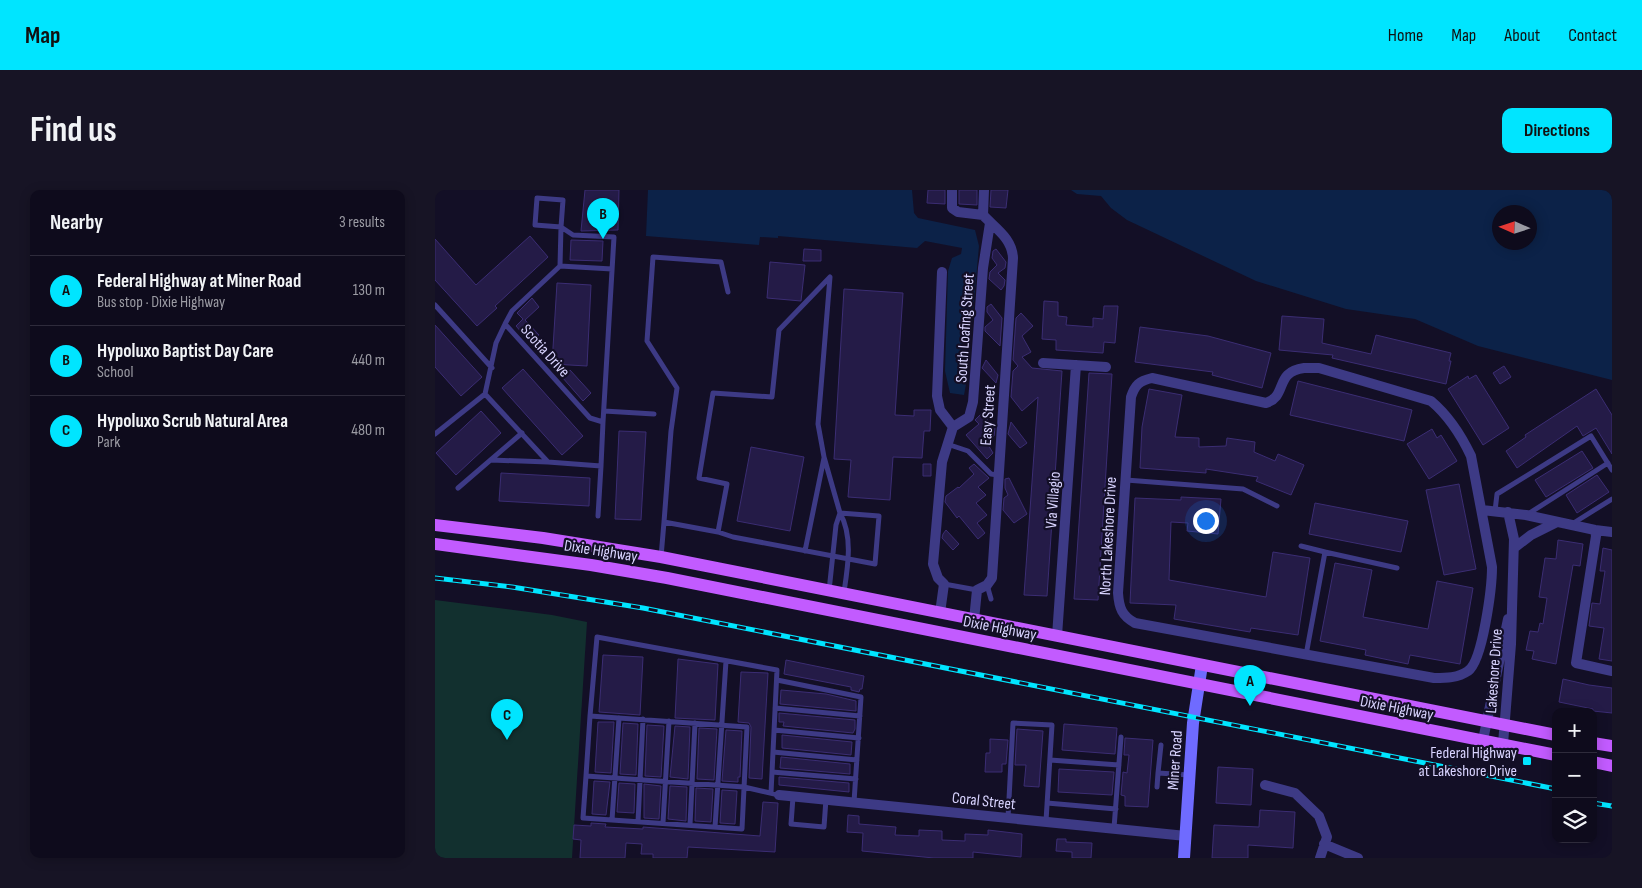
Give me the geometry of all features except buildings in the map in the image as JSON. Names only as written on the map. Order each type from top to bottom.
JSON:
[{"type":"main road","name":"Dixie Highway","points":[[435,525],[594,546],[661,558],[1552,734]]},
{"type":"main road","name":"Dixie Highway","points":[[435,544],[591,565],[813,607],[1552,754]]},
{"type":"main road","points":[[591,565],[594,546]]},
{"type":"main road","points":[[813,607],[843,594]]},
{"type":"main road","points":[[1597,744],[1612,746]]},
{"type":"main road","points":[[1597,763],[1612,766]]},
{"type":"street","points":[[952,190],[952,208],[958,212],[987,219]]},
{"type":"street","name":"South Loafing Street","points":[[942,272],[937,396],[939,410],[953,426],[969,417],[973,402],[987,219],[983,190]]},
{"type":"street","name":"Easy Street","points":[[987,219],[1007,238],[1013,258],[991,578],[987,585]]},
{"type":"street","points":[[1043,362],[1106,367]]},
{"type":"street","name":"Via Villagio","points":[[1057,636],[1076,365]]},
{"type":"street","name":"North Lakeshore Drive","points":[[1303,368],[1319,368],[1422,398],[1443,411],[1471,456],[1492,567],[1492,581],[1476,660],[1469,671],[1454,678],[1434,678],[1305,656],[1135,623],[1125,618],[1119,607],[1118,593],[1126,480],[1131,397],[1134,387],[1141,381],[1152,378],[1169,381],[1266,404],[1277,397],[1282,381],[1290,372],[1303,368]]},
{"type":"street","points":[[941,613],[945,584],[938,578],[933,564],[942,462],[953,426]]},
{"type":"street","points":[[1482,510],[1526,515],[1612,532]]},
{"type":"street","name":"Lakeshore Drive","points":[[1503,744],[1511,644],[1514,539],[1508,512]]},
{"type":"street","points":[[1513,548],[1531,535],[1557,522]]},
{"type":"street","points":[[1595,530],[1596,536],[1576,663],[1612,670]]},
{"type":"street","points":[[973,620],[977,590],[987,585]]},
{"type":"street","name":"Lakeshore Drive","points":[[1483,740],[1512,600]]},
{"type":"street","name":"Miner Road","points":[[1184,858],[1189,775],[1202,666]]},
{"type":"street","points":[[1265,784],[1295,793],[1319,816],[1327,837],[1320,858]]},
{"type":"street","name":"Coral Street","points":[[775,794],[1185,836]]},
{"type":"street","points":[[1324,844],[1358,858]]},
{"type":"lane","points":[[505,324],[512,311],[560,266],[561,227],[563,200],[537,198],[535,225],[561,227],[573,235],[614,237],[598,516]]},
{"type":"lane","points":[[661,558],[671,431],[677,401],[677,388],[647,341],[653,257],[721,262],[728,292]]},
{"type":"lane","points":[[560,266],[612,269]]},
{"type":"lane","points":[[717,532],[727,484],[699,478],[713,393],[773,397],[779,330],[830,277],[819,424],[824,457],[840,513],[847,525],[847,560],[843,594]]},
{"type":"lane","points":[[435,305],[492,368]]},
{"type":"lane","name":"Scotia Drive","points":[[485,394],[492,368],[495,343],[505,324],[590,418],[603,422]]},
{"type":"lane","points":[[436,432],[485,394],[548,462]]},
{"type":"lane","points":[[604,411],[654,414]]},
{"type":"lane","points":[[458,488],[522,433]]},
{"type":"lane","points":[[1495,511],[1497,494],[1591,436],[1612,470]]},
{"type":"lane","points":[[947,444],[968,451],[991,474],[998,475]]},
{"type":"lane","points":[[805,551],[824,457]]},
{"type":"lane","points":[[491,460],[601,466]]},
{"type":"lane","points":[[1526,515],[1608,463]]},
{"type":"lane","points":[[1126,480],[1243,489],[1277,506]]},
{"type":"lane","points":[[1570,525],[1612,499]]},
{"type":"lane","points":[[664,522],[847,560],[875,564],[879,516],[840,513]]},
{"type":"lane","points":[[829,591],[835,525],[840,513]]},
{"type":"lane","points":[[1301,546],[1397,568]]},
{"type":"lane","points":[[1305,656],[1325,552]]},
{"type":"lane","points":[[945,584],[977,590]]},
{"type":"lane","points":[[987,585],[991,599]]},
{"type":"lane","points":[[586,776],[744,787],[775,794],[772,772],[777,670],[597,637],[590,716],[583,818],[742,829],[744,787],[747,727],[590,716]]},
{"type":"lane","points":[[715,827],[726,661]]},
{"type":"lane","points":[[777,680],[861,698],[854,802]]},
{"type":"lane","points":[[775,708],[860,716]]},
{"type":"lane","points":[[612,820],[619,718]]},
{"type":"lane","points":[[638,822],[643,719]]},
{"type":"lane","points":[[663,823],[669,721]]},
{"type":"lane","points":[[690,825],[695,723]]},
{"type":"lane","points":[[1008,818],[1013,723],[1052,725],[1046,821]]},
{"type":"lane","points":[[774,730],[859,738]]},
{"type":"lane","points":[[1114,828],[1121,737]]},
{"type":"lane","points":[[1157,787],[1161,745]]},
{"type":"lane","points":[[773,752],[857,760]]},
{"type":"lane","points":[[1050,760],[1119,764]]},
{"type":"lane","points":[[772,772],[856,779]]},
{"type":"lane","points":[[1158,773],[1189,775]]},
{"type":"lane","points":[[793,796],[791,824],[824,827],[826,798]]},
{"type":"lane","points":[[1047,803],[1116,809]]},
{"type":"green space","points":[[435,600],[552,615],[587,622],[572,858],[435,858]]},
{"type":"water","points":[[648,190],[912,190],[914,213],[918,218],[975,230],[979,246],[964,395],[950,393],[945,371],[948,271],[952,258],[961,254],[962,248],[925,241],[917,248],[778,236],[778,238],[760,237],[759,245],[646,236]]},
{"type":"water","points":[[1071,190],[1612,190],[1612,380],[1478,346],[1415,319],[1346,309],[1256,281],[1127,220],[1111,208],[1101,196],[1077,194]]},
{"type":"railway","points":[[435,578],[512,587],[643,608],[1552,788]]},
{"type":"railway","points":[[1597,804],[1612,806]]},
{"type":"place","name":"Hypoluxo Baptist Day Care","points":[[603,239]]},
{"type":"place","name":"Federal Highway at Miner Road","points":[[1250,706]]},
{"type":"place","name":"Hypoluxo Scrub Natural Area","points":[[507,740]]},
{"type":"place","name":"Federal Highway at Lakeshore Drive","points":[[1527,761]]}]
